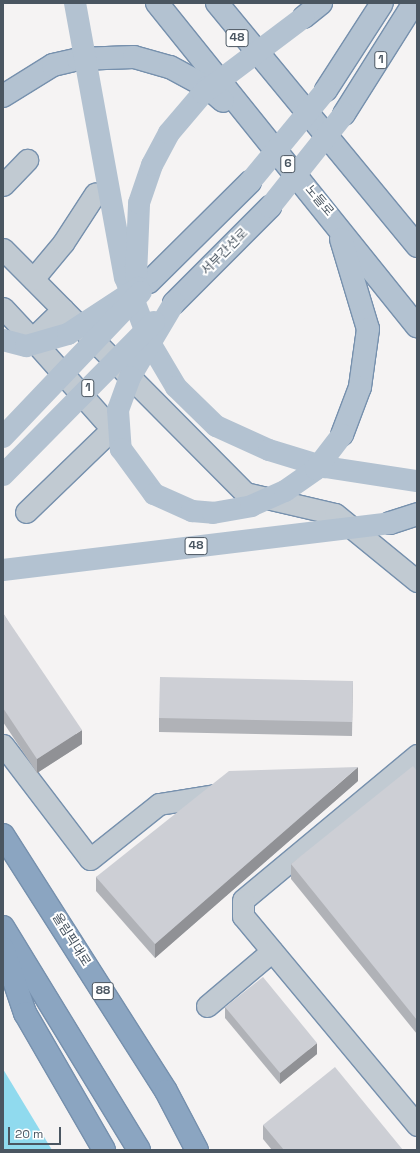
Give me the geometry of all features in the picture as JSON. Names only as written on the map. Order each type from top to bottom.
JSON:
[{"type":"highway","name":"올림픽대로","points":[[3,835],[166,1091],[196,1150]]},
{"type":"highway","points":[[3,927],[139,1150]]},
{"type":"highway","points":[[3,948],[25,1013],[104,1150]]},
{"type":"main road","points":[[75,3],[125,278],[161,365],[176,387],[216,426],[300,461],[417,481]]},
{"type":"main road","name":"노들로","points":[[157,3],[330,214],[417,326]]},
{"type":"main road","name":"48","points":[[202,3],[272,72]]},
{"type":"main road","points":[[217,3],[272,72],[417,246]]},
{"type":"main road","points":[[134,299],[139,203],[152,165],[169,133],[203,93],[321,3]]},
{"type":"main road","name":"1","points":[[3,437],[149,282],[250,182],[326,90],[382,3]]},
{"type":"main road","name":"서부간선로","points":[[3,475],[270,207],[344,114],[414,3]]},
{"type":"main road","points":[[7,93],[53,65],[78,59],[134,57],[170,67],[208,87],[269,141]]},
{"type":"main road","points":[[174,303],[130,377],[118,410],[121,449],[154,494],[192,511],[219,512],[251,506],[272,498],[307,476],[342,435],[360,387],[368,329],[350,260],[330,214]]},
{"type":"main road","points":[[3,340],[26,346],[68,334],[149,282]]},
{"type":"main road","points":[[390,523],[417,514]]},
{"type":"main road","name":"48","points":[[3,570],[390,523],[417,522]]},
{"type":"lane","points":[[3,185],[27,160]]},
{"type":"lane","points":[[33,279],[63,243],[95,194]]},
{"type":"lane","points":[[3,249],[245,494],[335,514],[395,560],[417,582]]},
{"type":"lane","points":[[3,308],[112,429],[26,512]]},
{"type":"lane","points":[[32,339],[63,309]]},
{"type":"lane","points":[[3,464],[76,389]]},
{"type":"lane","points":[[3,745],[90,859],[107,873]]},
{"type":"lane","points":[[417,755],[243,900],[243,916],[417,1126]]},
{"type":"lane","points":[[90,859],[159,804],[216,795]]},
{"type":"lane","points":[[207,1006],[272,951]]},
{"type":"water","points":[[3,1069],[52,1150],[3,1150]]},
{"type":"building","points":[[3,613],[82,730],[37,759],[3,708]]},
{"type":"building","points":[[160,677],[353,681],[352,722],[159,718]]},
{"type":"building","points":[[413,766],[417,771],[417,1020],[291,864]]},
{"type":"building","points":[[358,767],[155,944],[96,877],[229,771]]},
{"type":"building","points":[[263,977],[317,1043],[280,1073],[225,1007]]},
{"type":"building","points":[[335,1067],[403,1150],[284,1150],[263,1125]]}]
